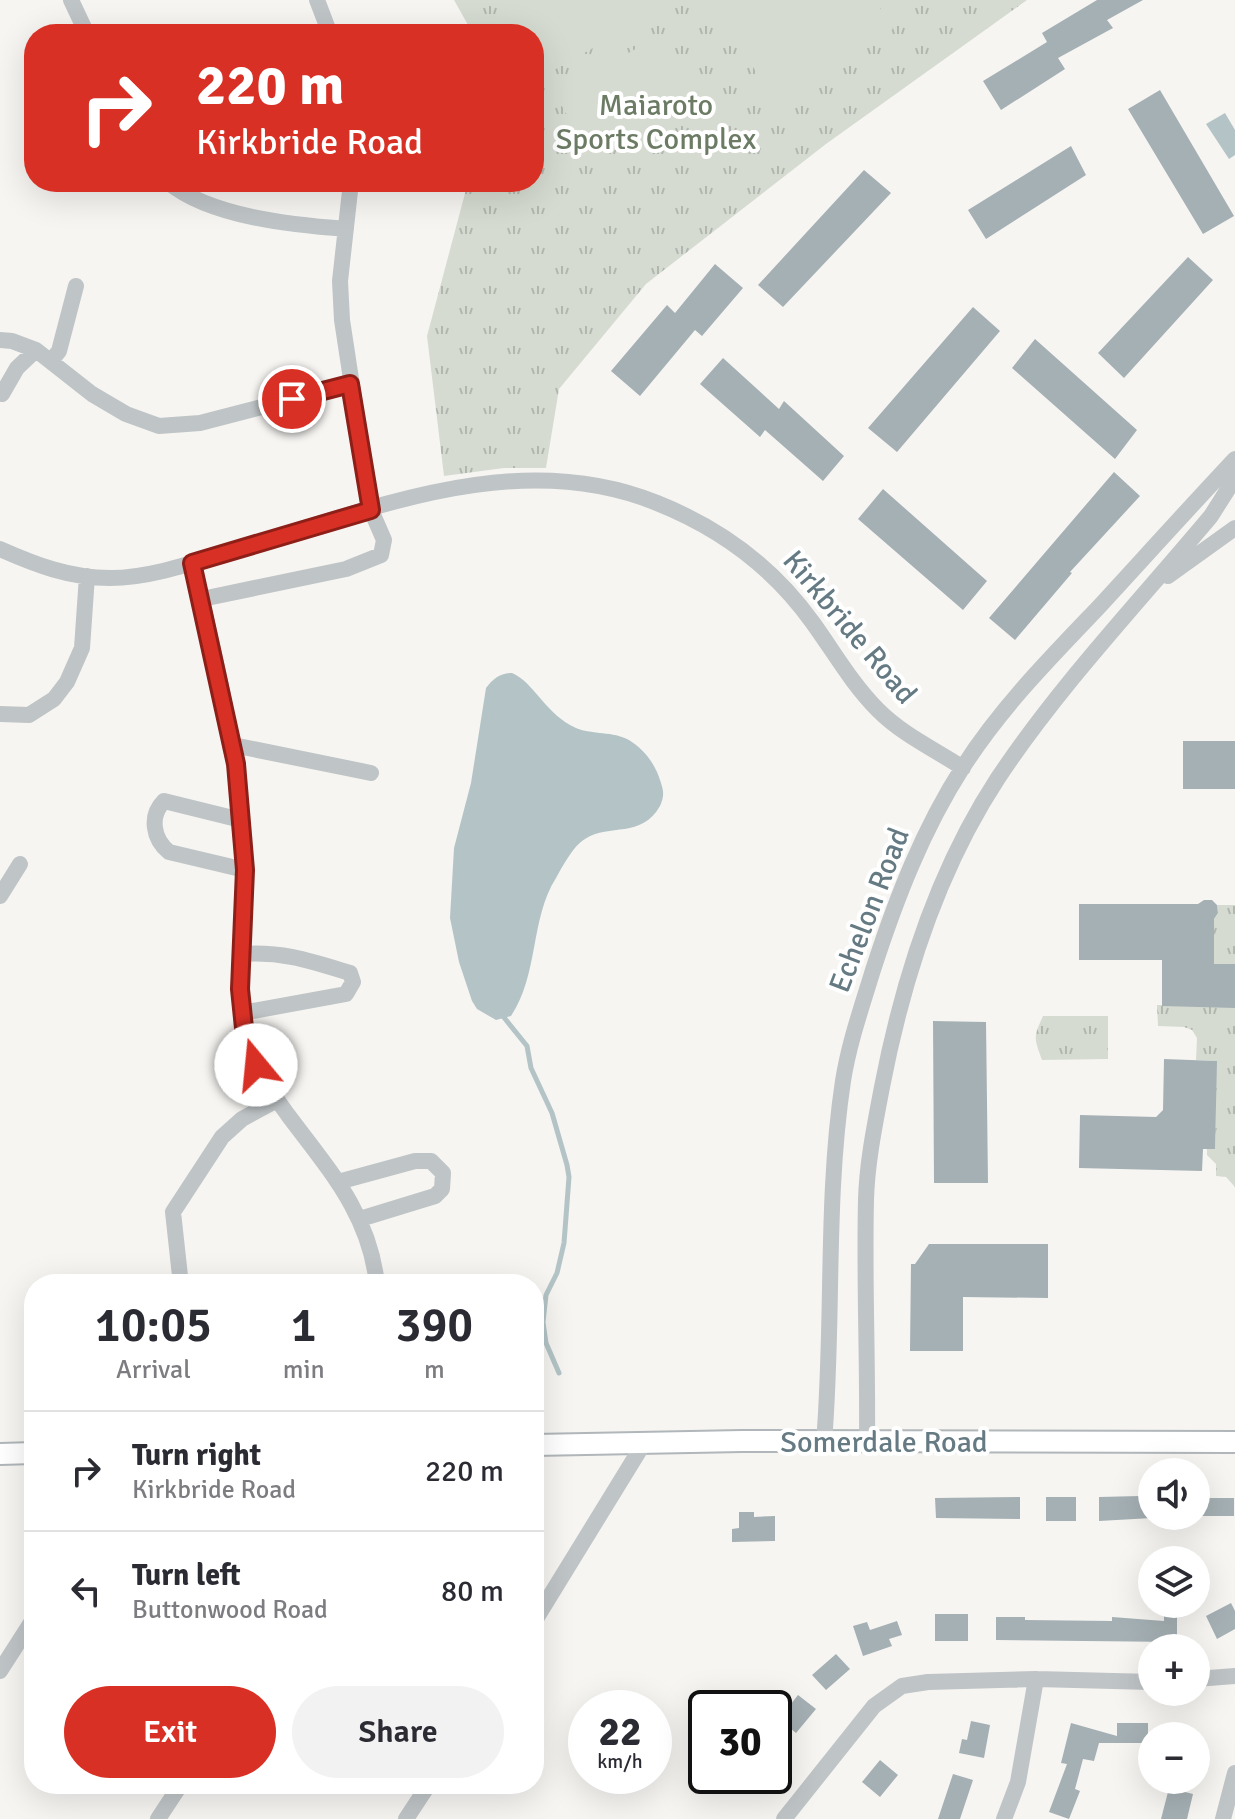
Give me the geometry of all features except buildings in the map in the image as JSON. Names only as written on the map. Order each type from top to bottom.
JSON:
[{"type":"main road","name":"Somerdale Road","points":[[544,1445],[1235,1442]]},
{"type":"main road","points":[[0,1454],[24,1453]]},
{"type":"street","points":[[71,0],[82,24]]},
{"type":"street","points":[[317,0],[326,24]]},
{"type":"street","points":[[180,192],[205,204],[293,225],[346,229]]},
{"type":"street","points":[[202,599],[346,569],[381,555],[384,540],[371,510],[342,320],[340,281],[350,192]]},
{"type":"street","points":[[51,361],[59,351],[76,286]]},
{"type":"street","points":[[0,340],[36,350],[92,394],[126,414],[159,426],[200,423],[350,384]]},
{"type":"street","points":[[0,390],[2,394],[17,368],[36,350]]},
{"type":"street","name":"Echelon Road","points":[[824,1442],[832,1205],[844,1077],[856,1023],[895,902],[925,836],[963,768],[986,735],[1041,669],[1235,459]]},
{"type":"street","name":"Echelon Road","points":[[867,1442],[866,1198],[872,1139],[894,1025],[934,901],[968,830],[1031,730],[1211,516],[1235,478]]},
{"type":"street","name":"Kirkbride Road","points":[[0,549],[58,572],[87,576],[132,576],[192,563],[371,510],[479,483],[559,479],[612,489],[665,506],[713,530],[759,562],[798,604],[857,687],[876,708],[906,734],[963,768]]},
{"type":"street","points":[[1151,588],[1235,528]]},
{"type":"street","points":[[192,563],[233,745],[245,870],[242,1013],[252,1056],[277,1100],[338,1182],[360,1219],[368,1237],[375,1274]]},
{"type":"street","points":[[0,714],[29,715],[54,699],[67,682],[82,648],[87,576]]},
{"type":"street","points":[[233,745],[371,773]]},
{"type":"street","points":[[241,820],[164,801],[159,804],[154,831],[169,852],[245,870]]},
{"type":"street","points":[[0,896],[20,864]]},
{"type":"street","points":[[241,954],[269,952],[292,955],[350,973],[353,982],[346,994],[242,1013]]},
{"type":"street","points":[[180,1274],[173,1212],[222,1137],[242,1119],[277,1100]]},
{"type":"street","points":[[338,1182],[415,1161],[431,1161],[443,1173],[442,1189],[435,1196],[360,1219]]},
{"type":"street","points":[[544,1606],[644,1443]]},
{"type":"street","points":[[0,1671],[24,1634]]},
{"type":"street","points":[[1210,1678],[1235,1676]]},
{"type":"street","points":[[784,1819],[874,1706],[902,1686],[928,1682],[1036,1679],[1138,1682]]},
{"type":"street","points":[[1004,1819],[1018,1782],[1036,1679]]},
{"type":"street","points":[[1223,1819],[1235,1773]]},
{"type":"street","points":[[158,1819],[174,1794]]},
{"type":"street","points":[[406,1819],[422,1794]]},
{"type":"green space","name":"Maiaroto Sports Complex","points":[[454,0],[1027,0],[826,144],[646,284],[559,389],[546,468],[504,468],[444,476],[427,336],[465,192],[544,192],[544,24],[467,24]]},
{"type":"green space","points":[[522,0],[640,0],[650,16],[545,75],[544,24],[514,24],[506,9]]},
{"type":"green space","points":[[712,0],[875,0],[893,29],[774,101]]},
{"type":"green space","points":[[659,35],[698,103],[594,162],[556,96]]},
{"type":"green space","points":[[1217,905],[1235,905],[1235,1187],[1226,1177],[1216,1176],[1216,1164],[1207,1155],[1207,1149],[1215,1149],[1216,1061],[1196,1060],[1197,1038],[1192,1030],[1158,1026],[1157,1005],[1214,1006],[1214,919],[1218,913]]},
{"type":"green space","points":[[1043,1016],[1108,1016],[1108,1059],[1042,1060],[1036,1038]]},
{"type":"shaded area","points":[[1225,113],[1235,130],[1235,155],[1229,159],[1206,124]]},
{"type":"shaded area","points":[[512,673],[520,677],[556,715],[576,728],[623,737],[635,744],[653,764],[663,794],[660,806],[644,823],[595,834],[572,851],[542,911],[520,1000],[511,1016],[496,1020],[477,1009],[472,1001],[459,962],[450,918],[454,848],[471,783],[486,688],[497,677]]},
{"type":"waterway","points":[[502,1015],[527,1046],[531,1068],[552,1113],[569,1177],[564,1243],[557,1273],[546,1295],[544,1313]]},
{"type":"waterway","points":[[544,1329],[546,1343],[559,1373]]},
{"type":"route","points":[[256,1065],[244,1028],[240,989],[245,870],[236,764],[192,563],[371,510],[350,384],[292,399]]}]
